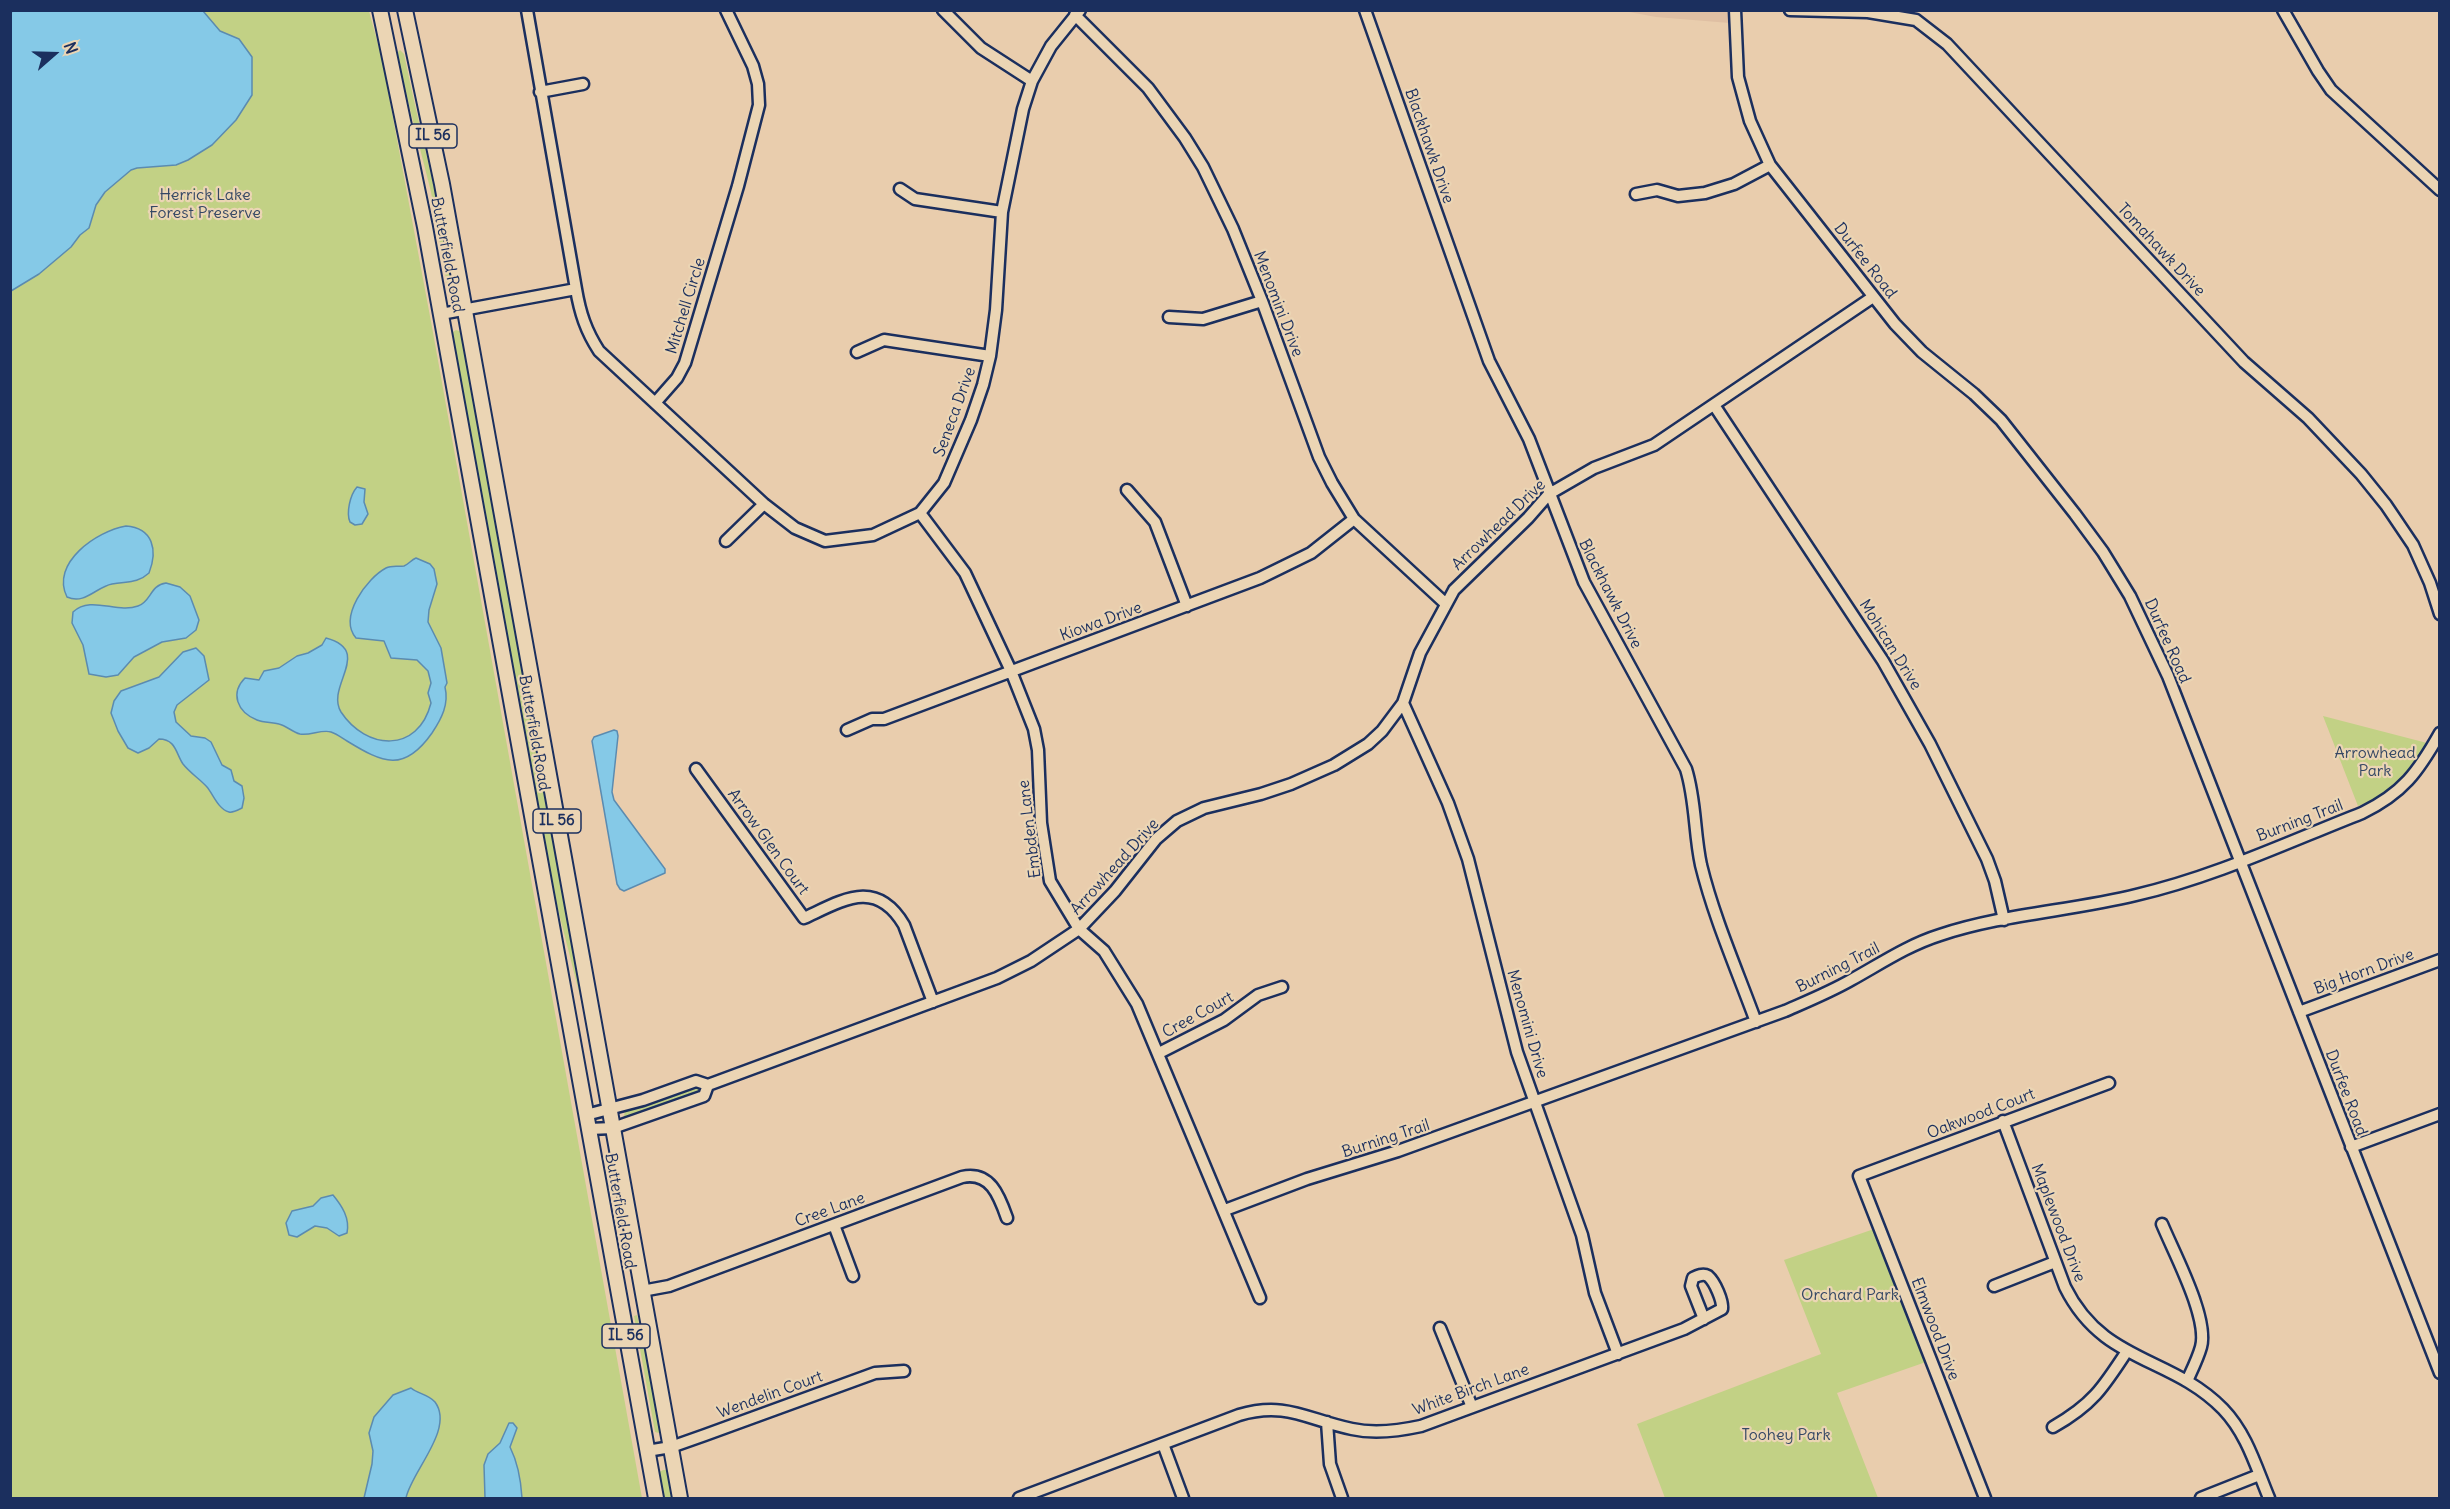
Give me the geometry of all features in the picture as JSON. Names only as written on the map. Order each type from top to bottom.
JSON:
[{"type":"main road","name":"Butterfield Road","points":[[380,10],[405,122],[441,314],[656,1498]]},
{"type":"main road","name":"Butterfield Road","points":[[405,10],[433,137],[465,309],[680,1498]]},
{"type":"street","points":[[526,10],[582,319],[599,351],[655,403]]},
{"type":"street","name":"Mitchell Circle","points":[[655,403],[677,378],[685,363],[738,186],[759,105],[758,84],[753,66],[726,10]]},
{"type":"street","points":[[943,10],[981,48],[1032,81]]},
{"type":"street","name":"Blackhawk Drive","points":[[1365,10],[1489,361],[1522,425],[1584,582],[1686,769],[1692,792],[1698,845],[1706,881],[1756,1022]]},
{"type":"street","name":"Durfee Road","points":[[1735,10],[1738,77],[1750,121],[1770,165],[1902,332],[2001,420],[2114,570],[2155,646],[2439,1373]]},
{"type":"street","name":"Tomahawk Drive","points":[[1790,10],[1868,12],[1917,20],[1947,44],[2244,362],[2308,418],[2361,474],[2386,505],[2413,546],[2430,583],[2439,614]]},
{"type":"street","points":[[2283,10],[2331,90],[2439,189]]},
{"type":"street","name":"Seneca Drive","points":[[655,403],[764,504],[795,528],[825,541],[873,535],[920,513],[944,483],[958,453],[978,402],[990,356],[996,310],[1002,212],[1018,125],[1032,81],[1051,46],[1077,13]]},
{"type":"street","name":"Menomini Drive","points":[[1077,13],[1148,88],[1185,138],[1218,195],[1262,301],[1319,457],[1354,519],[1446,604]]},
{"type":"street","points":[[540,92],[583,84]]},
{"type":"street","points":[[1636,194],[1657,190],[1678,196],[1705,193],[1734,184],[1770,165]]},
{"type":"street","points":[[900,189],[915,199],[1002,212]]},
{"type":"street","points":[[441,314],[576,289]]},
{"type":"street","name":"Arrowhead Drive","points":[[587,1122],[610,1109],[696,1081],[708,1085],[1014,970],[1079,929],[1115,891],[1156,839],[1177,821],[1204,808],[1251,797],[1291,784],[1334,765],[1368,744],[1382,731],[1403,704],[1420,653],[1454,590],[1528,518],[1549,494],[1594,468],[1654,445],[1873,297]]},
{"type":"street","points":[[1169,317],[1203,319],[1262,301]]},
{"type":"street","points":[[857,352],[884,340],[990,356]]},
{"type":"street","name":"Mohican Drive","points":[[1714,405],[1859,622],[1901,691],[1987,859],[1995,881],[2004,920]]},
{"type":"street","points":[[1127,490],[1153,517],[1186,606]]},
{"type":"street","points":[[726,541],[764,504]]},
{"type":"street","name":"Embden Lane","points":[[920,513],[965,573],[1011,671],[1037,742],[1039,802],[1047,872],[1054,891],[1079,929],[1104,951],[1137,1004],[1260,1298]]},
{"type":"street","name":"Kiowa Drive","points":[[847,729],[872,719],[884,719],[1260,578],[1311,553],[1354,519]]},
{"type":"street","name":"Menomini Drive","points":[[1403,704],[1448,804],[1468,859],[1510,1028],[1582,1235],[1595,1293],[1617,1354]]},
{"type":"street","name":"Burning Trail","points":[[1225,1210],[1280,1189],[1398,1151],[1756,1022],[1824,994],[1925,940],[1966,927],[2136,895],[2240,861],[2378,806],[2400,789],[2418,770],[2439,733]]},
{"type":"street","name":"Arrow Glen Court","points":[[696,769],[804,918],[856,896],[883,900],[898,915],[904,925],[933,1002]]},
{"type":"street","name":"Big Horn Drive","points":[[2299,1012],[2439,960]]},
{"type":"street","name":"Cree Court","points":[[1159,1053],[1224,1020],[1258,995],[1282,987]]},
{"type":"street","name":"Oakwood Court","points":[[1865,1174],[2109,1083]]},
{"type":"street","name":"Arrowhead Drive","points":[[587,1122],[613,1128],[704,1096],[708,1085]]},
{"type":"street","points":[[2351,1147],[2439,1114]]},
{"type":"street","name":"Maplewood Drive","points":[[2003,1121],[2055,1262],[2070,1296],[2085,1318],[2103,1336],[2127,1351],[2187,1381],[2221,1407],[2237,1426],[2250,1449],[2269,1498]]},
{"type":"street","name":"Elmwood Drive","points":[[1865,1174],[1859,1176],[1985,1498]]},
{"type":"street","name":"Cree Lane","points":[[642,1291],[669,1286],[971,1175],[989,1182],[1007,1218]]},
{"type":"street","points":[[2162,1224],[2198,1311],[2202,1327],[2201,1347],[2187,1381]]},
{"type":"street","points":[[834,1225],[853,1276]]},
{"type":"street","points":[[1994,1286],[2055,1262]]},
{"type":"street","name":"White Birch Lane","points":[[1019,1498],[1256,1411],[1269,1409],[1297,1412],[1367,1431],[1393,1431],[1421,1426],[1684,1329],[1704,1319],[1722,1309],[1723,1304],[1707,1276],[1700,1275],[1693,1278],[1691,1286],[1704,1319]]},
{"type":"street","points":[[1440,1328],[1472,1407]]},
{"type":"street","points":[[2053,1427],[2095,1398],[2127,1351]]},
{"type":"street","name":"Wendelin Court","points":[[647,1451],[671,1447],[875,1372],[904,1371]]},
{"type":"street","points":[[1327,1422],[1330,1464],[1342,1498]]},
{"type":"street","points":[[1163,1444],[1183,1498]]},
{"type":"street","points":[[2201,1498],[2259,1475]]},
{"type":"shaded area","points":[[1624,11],[1742,11],[1742,24],[1656,17]]},
{"type":"green space","name":"Herrick Lake Forest Preserve","points":[[10,11],[369,11],[382,59],[432,327],[642,1498],[11,1498]]},
{"type":"green space","points":[[400,50],[404,54],[443,230],[455,289],[452,293],[448,290],[431,192],[396,54]]},
{"type":"green space","points":[[456,330],[462,332],[585,1004],[582,1004],[548,870],[452,337]]},
{"type":"green space","name":"Arrowhead Park","points":[[2323,716],[2427,743],[2403,778],[2383,796],[2358,806]]},
{"type":"green space","points":[[701,1084],[703,1090],[627,1119],[623,1118],[625,1112]]},
{"type":"green space","name":"Toohey Park","points":[[1877,1228],[1926,1362],[1837,1393],[1878,1498],[1665,1498],[1637,1424],[1821,1354],[1784,1260]]},
{"type":"green space","points":[[637,1315],[662,1430],[659,1433],[655,1432],[634,1316]]},
{"type":"green space","points":[[663,1470],[670,1475],[674,1498],[662,1498],[658,1473]]},
{"type":"water","points":[[18,10],[203,11],[220,31],[239,39],[252,57],[252,95],[236,120],[212,145],[188,160],[176,165],[131,170],[105,192],[96,205],[89,228],[71,247],[39,274],[11,291],[10,12]]},
{"type":"water","points":[[357,487],[365,489],[364,502],[368,514],[362,524],[355,525],[350,522],[349,504]]},
{"type":"water","points":[[126,526],[142,531],[151,542],[153,556],[149,573],[136,581],[112,584],[79,599],[67,597],[63,584],[65,572],[79,551],[102,534]]},
{"type":"water","points":[[416,558],[430,564],[434,569],[437,584],[428,622],[441,648],[447,683],[442,716],[422,746],[402,759],[382,759],[331,732],[300,734],[282,725],[262,722],[250,717],[240,707],[238,690],[245,678],[259,680],[264,671],[279,668],[297,656],[308,653],[322,645],[326,638],[340,644],[346,651],[348,660],[338,702],[341,712],[352,725],[364,734],[391,741],[403,738],[415,731],[424,720],[431,703],[428,693],[431,683],[428,671],[417,660],[391,658],[384,641],[356,638],[351,629],[350,620],[357,599],[371,580],[386,568],[404,566]]},
{"type":"water","points":[[166,583],[180,587],[190,596],[199,620],[196,630],[186,638],[162,642],[134,657],[118,675],[106,677],[89,674],[83,645],[72,623],[73,612],[88,605],[122,608],[138,606],[146,601],[157,587]]},
{"type":"water","points":[[196,648],[204,656],[209,680],[177,705],[174,712],[176,722],[191,736],[205,738],[211,742],[222,765],[231,770],[234,781],[242,786],[244,798],[242,808],[232,812],[219,805],[207,787],[183,764],[175,748],[169,742],[159,739],[149,748],[138,753],[128,748],[111,713],[114,701],[121,691],[159,677],[183,652]]},
{"type":"water","points":[[617,731],[618,736],[612,792],[614,800],[665,869],[665,873],[624,891],[617,884],[592,741],[594,737]]},
{"type":"water","points":[[333,1195],[344,1212],[347,1233],[339,1236],[327,1228],[315,1226],[297,1237],[289,1235],[286,1223],[292,1211],[313,1206],[321,1198]]},
{"type":"water","points":[[411,1388],[435,1402],[440,1413],[440,1425],[436,1437],[406,1498],[364,1498],[372,1464],[373,1451],[369,1433],[374,1417],[393,1395]]},
{"type":"water","points":[[509,1423],[513,1423],[517,1428],[510,1447],[515,1458],[522,1498],[485,1498],[484,1465],[488,1454],[500,1443]]},
{"type":"park label","name":"Orchard Park","points":[[1850,1295]]}]
